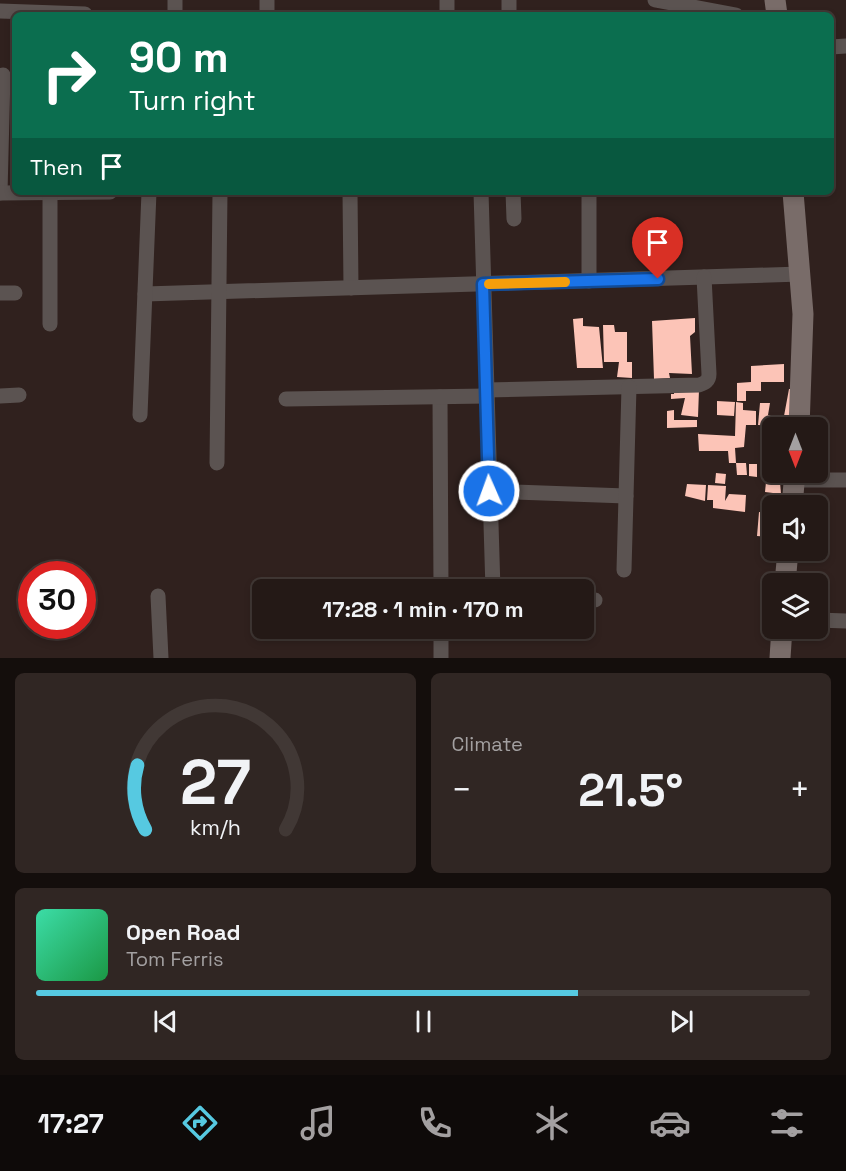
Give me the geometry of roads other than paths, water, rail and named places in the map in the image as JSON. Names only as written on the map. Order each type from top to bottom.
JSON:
[{"type":"street","points":[[655,0],[720,12]]},
{"type":"street","points":[[0,11],[85,10]]},
{"type":"street","points":[[0,194],[3,75]]},
{"type":"street","points":[[50,195],[50,324]]},
{"type":"street","points":[[140,415],[149,195]]},
{"type":"street","points":[[217,463],[220,195]]},
{"type":"street","points":[[350,195],[351,288]]},
{"type":"street","points":[[481,195],[493,579]]},
{"type":"street","points":[[513,195],[514,219]]},
{"type":"street","points":[[588,195],[589,281]]},
{"type":"street","points":[[793,195],[801,274],[803,347],[800,417]]},
{"type":"street","points":[[145,294],[801,274]]},
{"type":"street","points":[[286,399],[440,397],[486,393],[699,385],[705,383],[709,378],[704,277]]},
{"type":"street","points":[[624,570],[629,387]]},
{"type":"street","points":[[0,396],[19,395]]},
{"type":"street","points":[[440,397],[441,579]]},
{"type":"street","points":[[828,479],[846,480]]},
{"type":"street","points":[[489,491],[626,496]]},
{"type":"street","points":[[158,596],[161,658]]},
{"type":"street","points":[[828,621],[846,621]]},
{"type":"street","points":[[441,639],[441,658]]},
{"type":"street","points":[[780,658],[781,639]]}]
